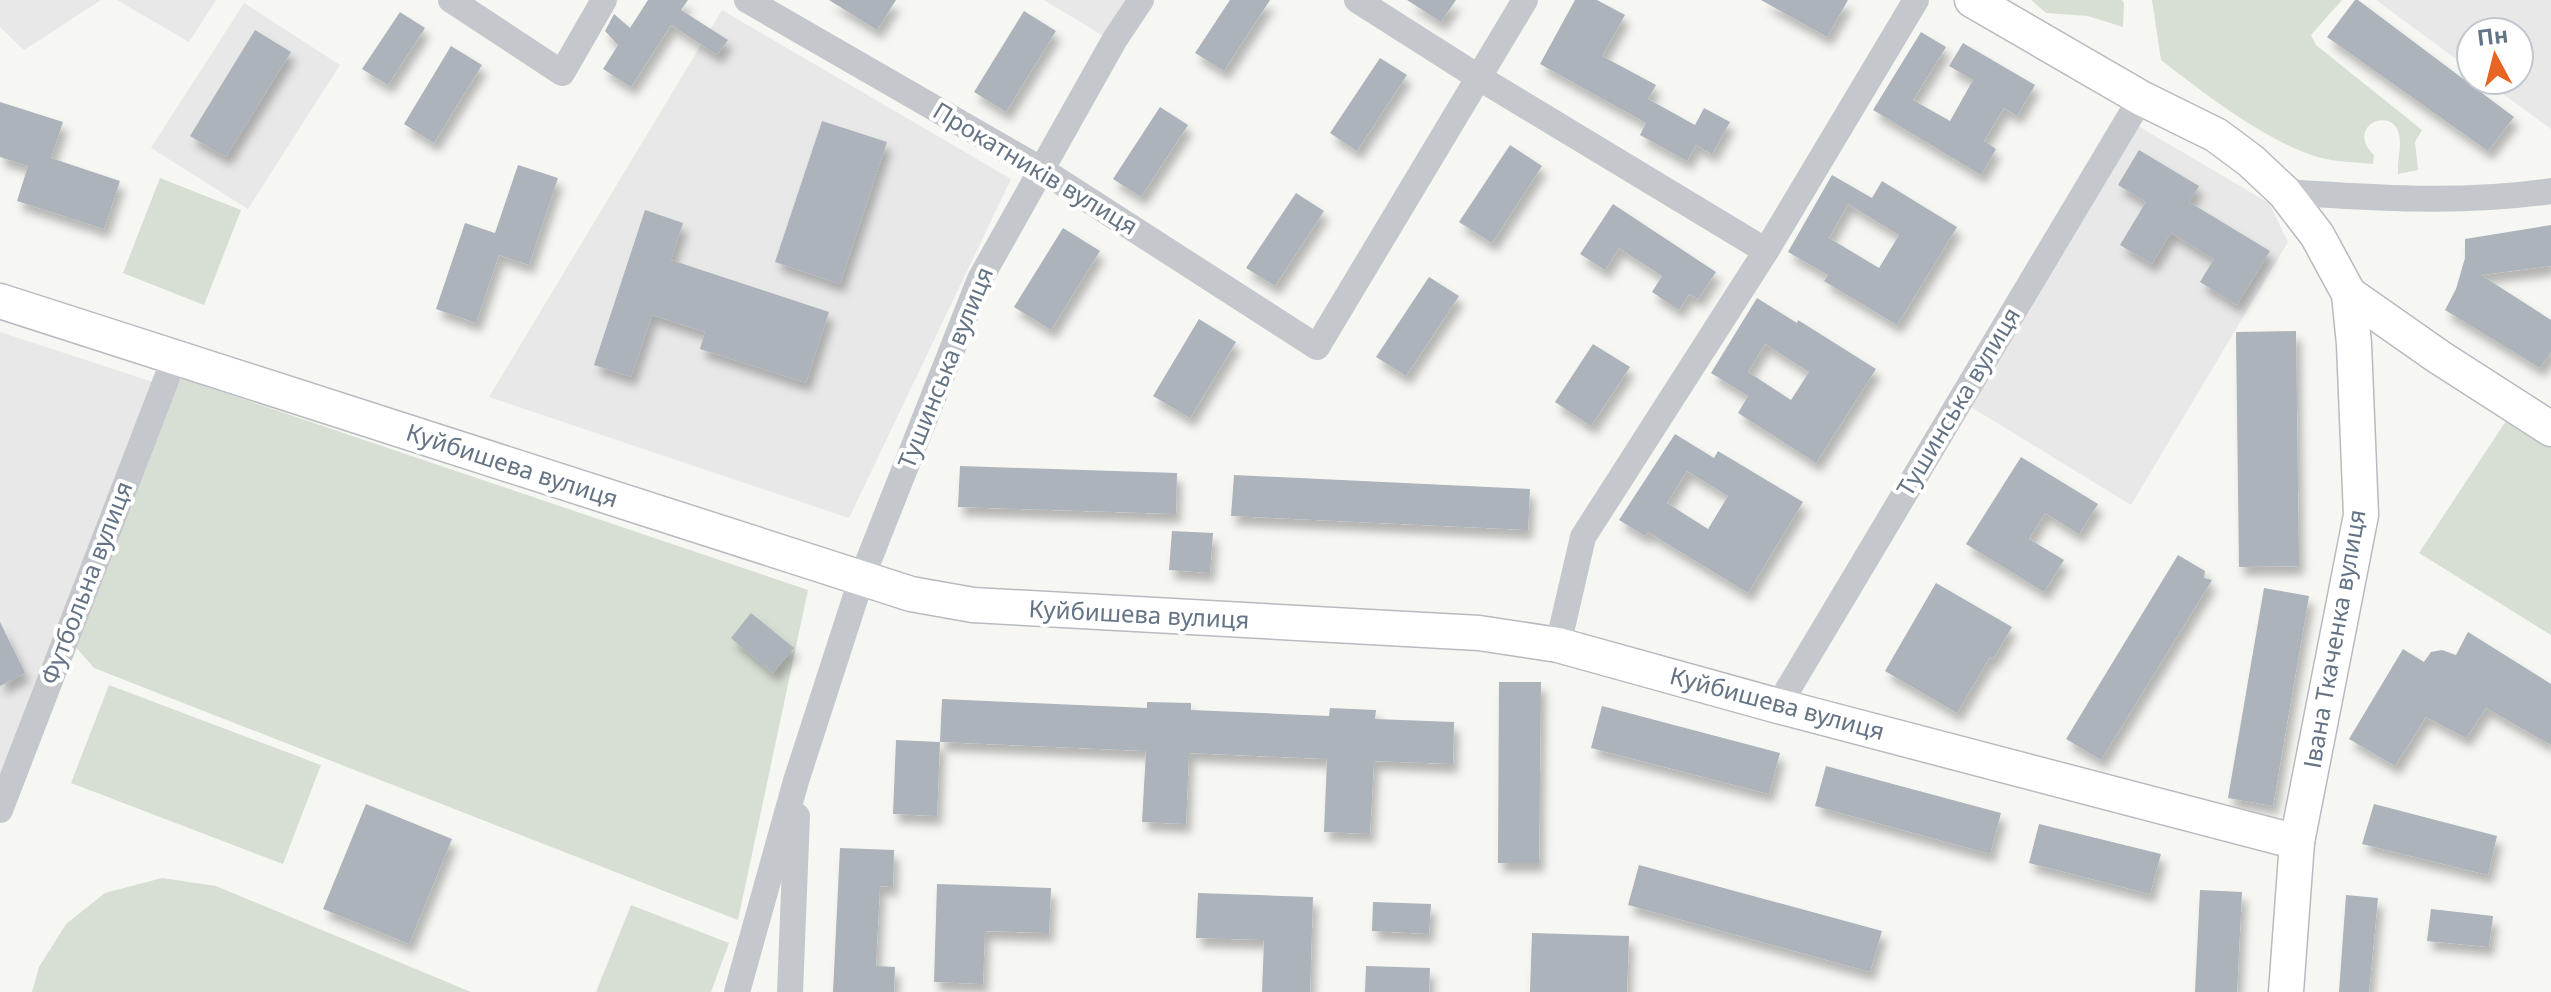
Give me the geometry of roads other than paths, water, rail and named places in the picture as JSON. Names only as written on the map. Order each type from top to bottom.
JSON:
[{"type":"main road","name":"Івана Ткаченка вулиця","points":[[1972,0],[2141,98],[2216,135],[2251,161],[2284,192],[2317,235],[2349,294],[2361,515],[2297,842],[2286,992]]},
{"type":"main road","points":[[2349,294],[2551,429]]},
{"type":"main road","name":"Куйбишева вулиця","points":[[0,301],[911,594],[973,605],[1479,633],[1558,645],[2297,842]]},
{"type":"street","points":[[451,0],[562,73],[604,0]]},
{"type":"street","name":"Прокатників вулиця","points":[[747,0],[1042,170],[1317,347],[1478,77]]},
{"type":"street","name":"Тушинська вулиця","points":[[796,781],[862,577],[980,279],[1115,39],[1141,0]]},
{"type":"street","points":[[1357,0],[1766,251]]},
{"type":"street","points":[[1478,77],[1525,0]]},
{"type":"street","points":[[1558,645],[1583,537],[1766,251],[1916,0]]},
{"type":"street","name":"Тушинська вулиця","points":[[1778,706],[2141,98]]},
{"type":"street","points":[[2284,192],[2394,199],[2516,196],[2551,191]]},
{"type":"street","name":"Футбольна вулиця","points":[[0,810],[175,357]]},
{"type":"street","points":[[737,992],[796,781]]},
{"type":"street","points":[[790,992],[796,781]]}]
